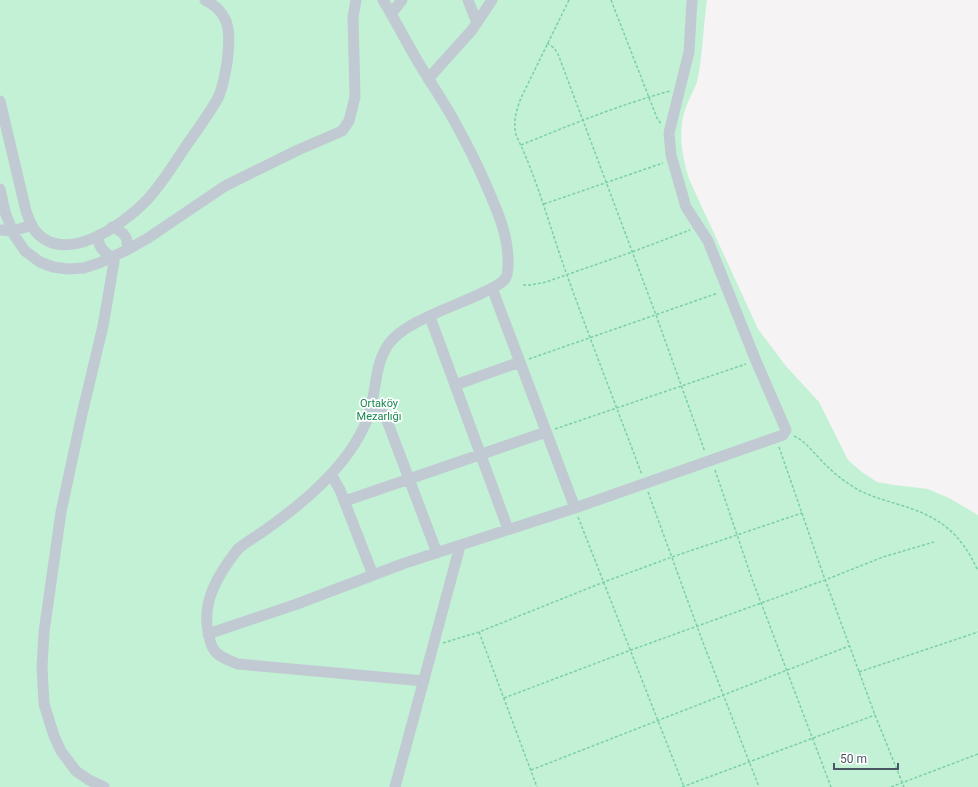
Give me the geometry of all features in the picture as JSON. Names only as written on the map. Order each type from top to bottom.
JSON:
[{"type":"street","points":[[0,101],[26,211],[34,228],[43,237],[52,242],[63,245],[80,243],[99,235],[129,215],[148,199],[170,170],[218,97],[226,74],[230,39],[227,23],[221,13],[219,3],[205,0]]},
{"type":"street","points":[[0,189],[5,212],[13,231],[25,251],[40,262],[54,267],[68,269],[84,268],[127,250],[148,238],[226,186],[298,150],[342,131],[349,121],[355,97],[353,17],[356,0]]},
{"type":"street","points":[[383,0],[456,124],[475,160],[498,212],[503,228],[508,251],[507,274],[504,279],[492,288],[404,329],[396,335],[389,344],[380,363],[367,419],[361,433],[342,461],[309,495],[238,549],[230,559],[209,597],[206,614],[208,634],[215,652],[227,660],[238,664],[424,681]]},
{"type":"street","points":[[391,14],[402,0]]},
{"type":"street","points":[[468,0],[477,23]]},
{"type":"street","points":[[428,78],[477,23],[492,0]]},
{"type":"street","points":[[208,634],[297,604],[405,563],[575,508],[710,461],[780,435],[786,430],[756,361],[708,241],[686,207],[672,160],[669,133],[689,52],[692,0]]},
{"type":"street","points":[[0,230],[13,231],[32,225]]},
{"type":"street","points":[[112,227],[120,230],[125,236],[128,243],[127,250]]},
{"type":"street","points":[[99,235],[99,245],[104,252],[113,257]]},
{"type":"street","points":[[104,787],[76,771],[61,751],[54,736],[44,704],[42,667],[44,632],[61,512],[103,326],[113,257]]},
{"type":"street","points":[[492,288],[575,508]]},
{"type":"street","points":[[430,317],[508,529]]},
{"type":"street","points":[[455,385],[520,362]]},
{"type":"street","points":[[372,402],[381,410],[386,418],[437,553]]},
{"type":"street","points":[[345,501],[546,432]]},
{"type":"street","points":[[331,474],[345,501],[372,576]]},
{"type":"street","points":[[395,787],[460,546]]},
{"type":"path","points":[[569,0],[516,110],[514,128],[544,204],[548,221],[566,274],[697,626],[759,787]]},
{"type":"path","points":[[611,0],[657,118],[669,133]]},
{"type":"path","points":[[547,43],[554,48],[558,54],[737,534],[761,603],[831,787]]},
{"type":"path","points":[[520,145],[583,120],[649,97],[680,89]]},
{"type":"path","points":[[544,204],[672,160]]},
{"type":"path","points":[[524,285],[538,284],[700,227]]},
{"type":"path","points":[[520,362],[728,289]]},
{"type":"path","points":[[546,432],[756,361]]},
{"type":"path","points":[[904,787],[825,580],[802,513],[780,435],[798,438],[840,478],[858,490],[920,511],[942,522],[951,530],[971,555],[978,571]]},
{"type":"path","points":[[575,508],[683,787],[875,714]]},
{"type":"path","points":[[433,646],[479,632],[604,582],[672,557],[802,513]]},
{"type":"path","points":[[504,698],[631,650],[825,580],[883,557],[934,542]]},
{"type":"path","points":[[479,632],[537,787]]},
{"type":"path","points":[[859,672],[978,632]]},
{"type":"path","points":[[531,770],[849,646]]},
{"type":"path","points":[[892,787],[978,754]]},
{"type":"green space","name":"Ortaköy Mezarlığı","points":[[0,0],[707,0],[701,62],[697,82],[683,116],[681,134],[684,161],[689,179],[758,329],[785,365],[819,402],[848,460],[863,473],[877,482],[928,489],[951,499],[978,515],[978,787],[0,787]]}]
